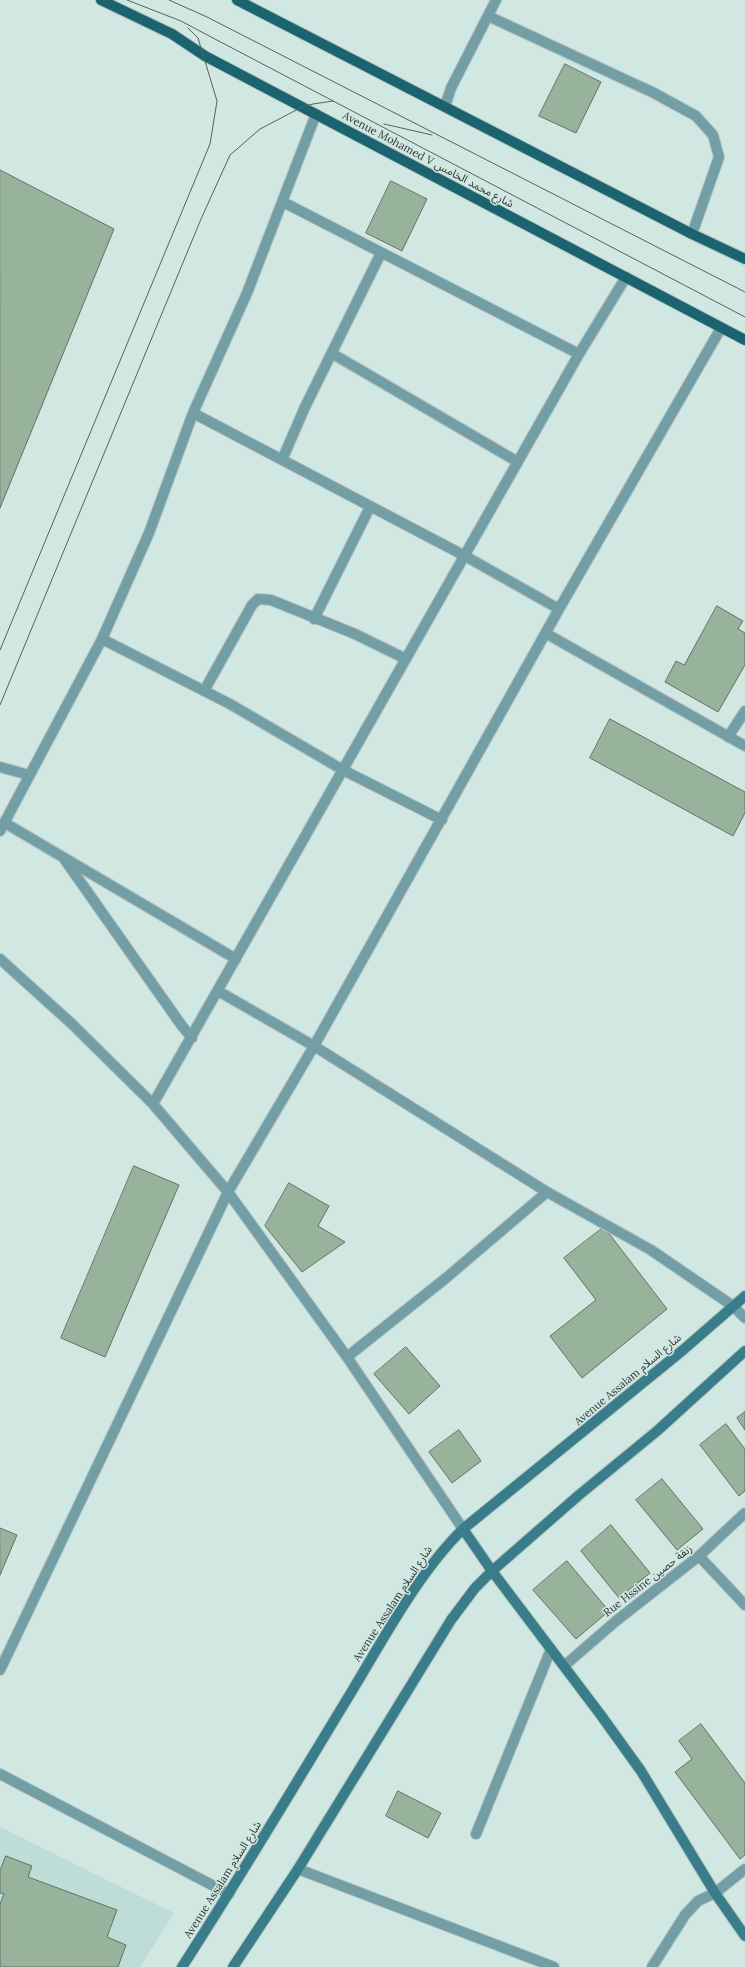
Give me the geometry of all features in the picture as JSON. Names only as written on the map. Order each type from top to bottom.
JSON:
[{"type":"main road","name":"Avenue Mohamed V شارع محمد الخامس","points":[[101,0],[172,34],[205,56],[745,340]]},
{"type":"main road","points":[[236,0],[692,234],[745,259]]},
{"type":"street","points":[[445,106],[451,88],[496,0]]},
{"type":"street","points":[[488,16],[654,93],[696,116],[707,126],[715,139],[719,156],[692,234]]},
{"type":"street","points":[[236,959],[63,856],[2,827],[102,639],[149,533],[193,413],[246,293],[283,202],[316,114]]},
{"type":"street","points":[[283,202],[579,354]]},
{"type":"street","points":[[282,460],[305,407],[381,253]]},
{"type":"street","points":[[153,1104],[192,1038],[579,354],[626,277]]},
{"type":"street","points":[[0,1670],[228,1192],[314,1046],[547,634],[559,609],[721,328]]},
{"type":"street","points":[[332,354],[518,462]]},
{"type":"street","points":[[193,413],[465,556],[559,609]]},
{"type":"street","points":[[314,619],[338,568],[370,507]]},
{"type":"street","points":[[204,691],[252,605],[258,599],[271,600],[314,619],[355,634],[406,659]]},
{"type":"street","points":[[547,634],[745,746]]},
{"type":"street","points":[[102,639],[204,691],[343,770],[442,820]]},
{"type":"street","points":[[728,737],[745,711]]},
{"type":"street","points":[[0,767],[30,775]]},
{"type":"street","points":[[63,856],[192,1038]]},
{"type":"street","points":[[0,959],[72,1024],[153,1104],[228,1192],[347,1357],[492,1571],[641,1771],[714,1893],[745,1936]]},
{"type":"street","points":[[218,991],[314,1046],[547,1192],[651,1250],[733,1306],[745,1318]]},
{"type":"street","points":[[347,1357],[446,1278],[547,1192]]},
{"type":"street","name":"Avenue Assalam شارع السلام","points":[[182,1967],[230,1894],[416,1588],[443,1550],[463,1529],[658,1370],[745,1296]]},
{"type":"street","points":[[233,1967],[298,1868],[451,1620],[475,1588],[492,1571],[579,1495],[657,1431],[745,1351]]},
{"type":"street","name":"Rue Hssine زنقة حصين","points":[[564,1666],[616,1621],[699,1556],[745,1513]]},
{"type":"street","points":[[699,1556],[745,1605]]},
{"type":"street","points":[[476,1834],[551,1649]]},
{"type":"street","points":[[0,1774],[230,1894]]},
{"type":"street","points":[[298,1868],[554,1967]]},
{"type":"street","points":[[652,1967],[685,1915],[698,1902],[714,1893],[745,1869]]},
{"type":"shaded area","points":[[0,1827],[174,1913],[140,1967],[0,1967]]},
{"type":"building","points":[[565,64],[601,82],[576,133],[539,116]]},
{"type":"building","points":[[0,170],[114,229],[0,508]]},
{"type":"building","points":[[391,181],[427,199],[402,251],[366,233]]},
{"type":"building","points":[[717,606],[743,621],[738,629],[745,633],[745,665],[718,712],[665,682],[676,661],[684,665]]},
{"type":"building","points":[[610,719],[745,792],[745,813],[733,836],[590,758]]},
{"type":"building","points":[[134,1166],[179,1185],[105,1357],[61,1338]]},
{"type":"building","points":[[289,1183],[329,1206],[318,1226],[345,1242],[302,1272],[265,1226]]},
{"type":"building","points":[[604,1227],[667,1309],[582,1378],[550,1336],[596,1300],[564,1258]]},
{"type":"building","points":[[406,1347],[440,1386],[409,1414],[374,1374]]},
{"type":"building","points":[[745,1412],[745,1430],[737,1418]]},
{"type":"building","points":[[726,1424],[745,1449],[745,1491],[739,1496],[700,1445]]},
{"type":"building","points":[[459,1430],[481,1461],[452,1483],[429,1452]]},
{"type":"building","points":[[662,1479],[703,1529],[677,1550],[636,1500]]},
{"type":"building","points":[[611,1525],[650,1573],[619,1598],[581,1551]]},
{"type":"building","points":[[0,1528],[17,1535],[0,1575]]},
{"type":"building","points":[[567,1561],[609,1611],[576,1639],[533,1590]]},
{"type":"building","points":[[701,1724],[745,1783],[745,1855],[740,1859],[675,1772],[692,1759],[679,1741]]},
{"type":"building","points":[[398,1791],[441,1813],[428,1838],[386,1816]]},
{"type":"building","points":[[6,1856],[32,1866],[28,1877],[117,1910],[107,1937],[126,1945],[118,1967],[0,1967],[0,1904],[4,1894],[0,1893],[0,1871]]},
{"type":"tram line","points":[[127,0],[181,21],[745,317]]},
{"type":"tram line","points":[[169,0],[207,17],[745,292]]},
{"type":"tram line","points":[[0,650],[210,144],[217,101],[198,38],[188,28]]},
{"type":"tram line","points":[[0,705],[201,219],[230,155],[260,129],[302,107],[333,101]]},
{"type":"tram line","points":[[384,124],[432,135]]}]
